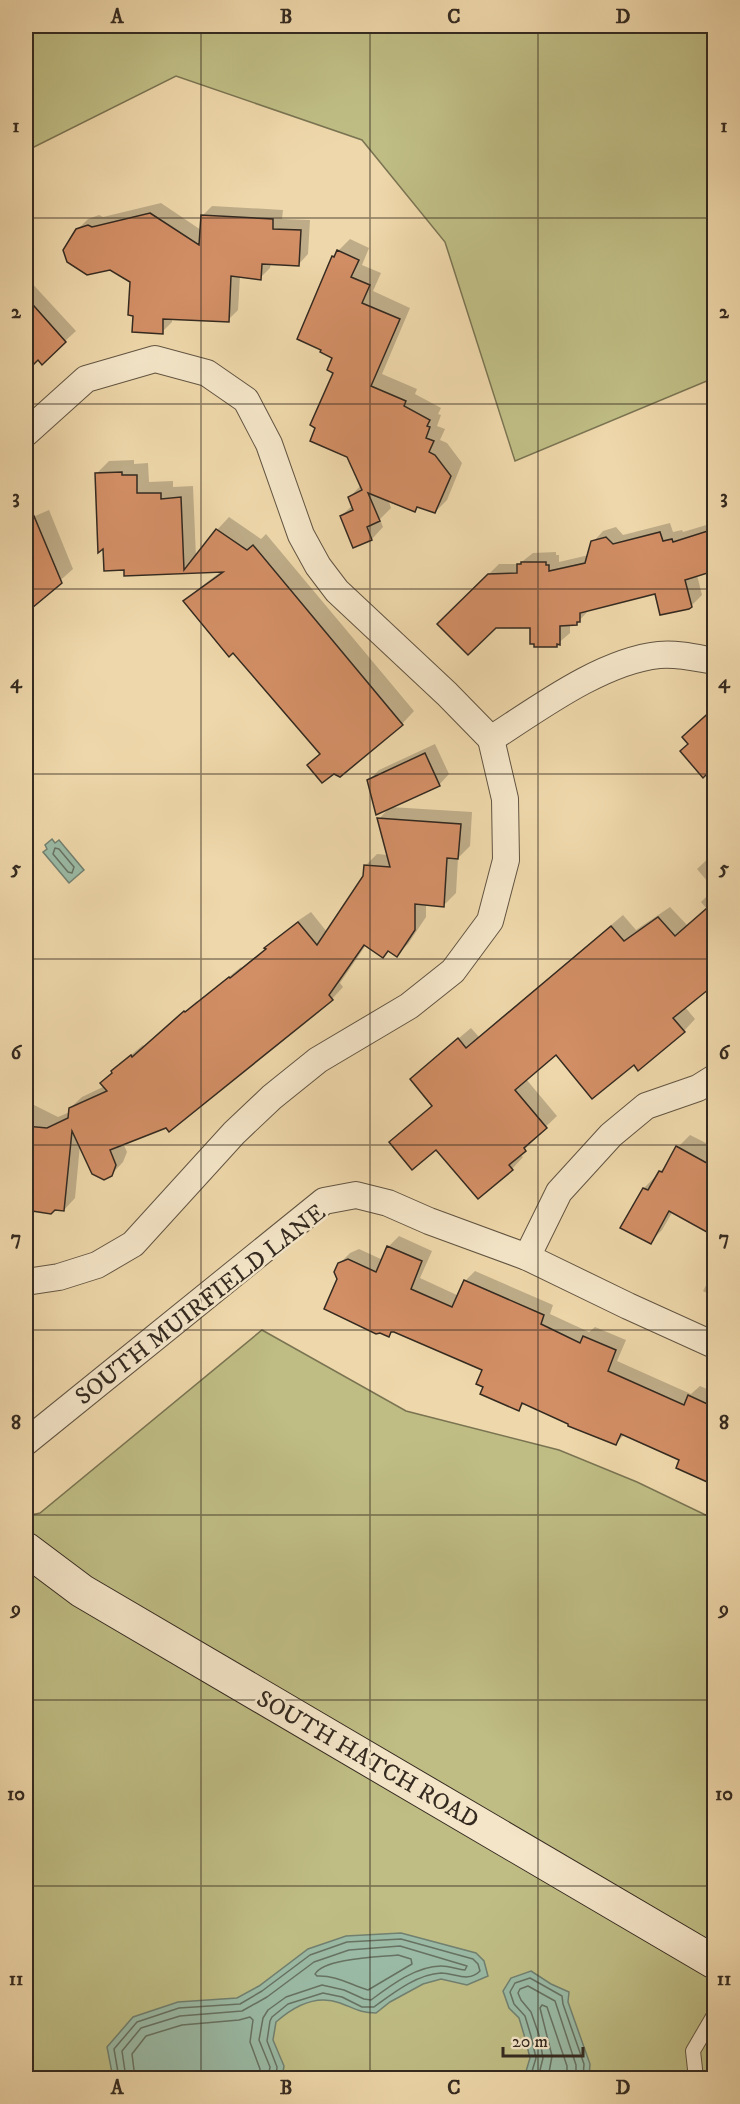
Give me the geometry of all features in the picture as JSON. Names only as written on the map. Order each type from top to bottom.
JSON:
[{"type":"main road","name":"SOUTH HATCH ROAD","points":[[26,1549],[82,1591],[714,1962]]},
{"type":"street","points":[[26,433],[86,379],[156,359],[207,373],[246,400],[268,444],[301,535],[318,566],[337,591],[447,694],[491,739],[505,799],[507,860],[490,921],[453,971],[409,1006],[318,1060],[272,1097],[234,1133],[133,1244],[97,1265],[59,1277],[26,1282]]},
{"type":"street","points":[[491,739],[556,698],[618,665],[661,655],[714,661]]},
{"type":"street","points":[[527,1257],[559,1192],[611,1135],[646,1106],[698,1088],[714,1078]]},
{"type":"street","name":"SOUTH MUIRFIELD LANE","points":[[26,1442],[324,1201],[356,1195],[388,1203],[429,1221],[527,1257],[714,1345]]},
{"type":"lane","points":[[696,2079],[693,2051],[714,2014]]},
{"type":"shaded area","points":[[26,26],[714,26],[714,378],[515,461],[445,242],[362,140],[176,76],[26,151]]},
{"type":"shaded area","points":[[262,1330],[406,1411],[559,1450],[637,1482],[714,1519],[714,2078],[26,2078],[26,1516],[40,1513]]},
{"type":"water","points":[[52,839],[55,843],[59,840],[84,870],[69,883],[43,852],[47,849],[45,845]]},
{"type":"water","points":[[401,1933],[476,1953],[484,1961],[488,1976],[467,1985],[441,1979],[423,1984],[390,2002],[376,2013],[361,2011],[331,2001],[306,2003],[290,2011],[276,2022],[273,2040],[284,2066],[282,2078],[113,2078],[107,2047],[133,2017],[178,2002],[237,1998],[259,1986],[308,1949],[346,1936]]},
{"type":"water","points":[[531,1971],[569,1992],[568,2002],[590,2064],[589,2078],[524,2078],[530,2058],[519,2018],[509,2008],[503,1991],[511,1978]]},
{"type":"building","points":[[150,213],[199,245],[201,215],[273,219],[273,229],[301,230],[299,266],[262,264],[261,280],[231,276],[229,322],[163,319],[163,334],[132,332],[133,316],[128,315],[130,282],[110,270],[87,275],[67,262],[63,250],[76,229]]},
{"type":"building","points":[[337,250],[359,260],[351,277],[370,285],[362,303],[400,319],[371,386],[406,401],[404,406],[430,420],[426,438],[434,441],[429,452],[435,455],[451,476],[435,513],[417,507],[415,512],[368,493],[380,521],[367,527],[372,540],[353,548],[340,516],[353,510],[348,497],[362,490],[347,457],[310,441],[315,428],[310,425],[333,373],[327,370],[332,358],[297,339],[332,256],[334,257]]},
{"type":"building","points":[[26,297],[66,342],[42,365],[38,360],[26,372]]},
{"type":"building","points":[[122,472],[122,475],[137,475],[137,493],[161,493],[161,499],[181,497],[184,570],[216,529],[247,550],[253,545],[403,725],[340,777],[334,774],[322,783],[307,765],[320,754],[233,653],[229,657],[183,601],[223,572],[124,576],[124,570],[104,571],[103,549],[98,553],[95,473]]},
{"type":"building","points":[[26,497],[62,583],[26,613]]},
{"type":"building","points":[[714,529],[714,571],[685,580],[692,607],[689,609],[660,615],[655,594],[580,613],[580,622],[577,622],[577,625],[560,626],[560,645],[557,644],[557,647],[534,647],[534,644],[530,644],[530,628],[496,628],[468,655],[437,624],[488,574],[517,573],[517,564],[521,562],[546,562],[546,565],[549,565],[549,571],[585,563],[591,541],[606,537],[613,544],[660,532],[663,541],[672,539],[673,542]]},
{"type":"building","points":[[714,708],[714,767],[703,778],[680,751],[688,744],[682,737]]},
{"type":"building","points":[[425,753],[440,786],[376,815],[367,780]]},
{"type":"building","points":[[377,818],[461,824],[458,859],[447,858],[444,907],[415,904],[415,930],[397,957],[388,951],[383,958],[364,945],[329,995],[333,1000],[169,1132],[166,1128],[110,1150],[116,1165],[112,1176],[104,1180],[92,1174],[72,1131],[64,1211],[55,1210],[51,1214],[26,1210],[26,1126],[47,1128],[68,1118],[69,1108],[107,1091],[100,1083],[112,1073],[111,1071],[131,1055],[132,1057],[184,1011],[230,978],[298,922],[317,945],[363,876],[364,865],[390,867]]},
{"type":"building","points":[[714,902],[714,985],[673,1018],[685,1032],[638,1071],[634,1065],[592,1099],[556,1055],[515,1090],[547,1128],[524,1148],[526,1151],[509,1165],[513,1170],[478,1199],[436,1150],[412,1170],[389,1142],[432,1106],[410,1079],[458,1038],[466,1048],[611,926],[624,941],[658,917],[675,936]]},
{"type":"building","points":[[676,1146],[714,1167],[714,1236],[669,1211],[651,1244],[620,1228],[643,1188],[648,1190],[659,1171],[662,1172]]},
{"type":"building","points":[[387,1246],[422,1261],[411,1289],[452,1307],[464,1280],[544,1315],[541,1324],[580,1343],[583,1336],[616,1350],[608,1371],[684,1405],[688,1395],[714,1407],[714,1485],[676,1468],[679,1460],[621,1434],[616,1445],[568,1426],[522,1403],[519,1411],[480,1394],[483,1387],[476,1384],[482,1370],[394,1332],[391,1332],[389,1337],[380,1333],[376,1334],[324,1309],[337,1279],[334,1272],[338,1263],[348,1259],[376,1272]]}]
